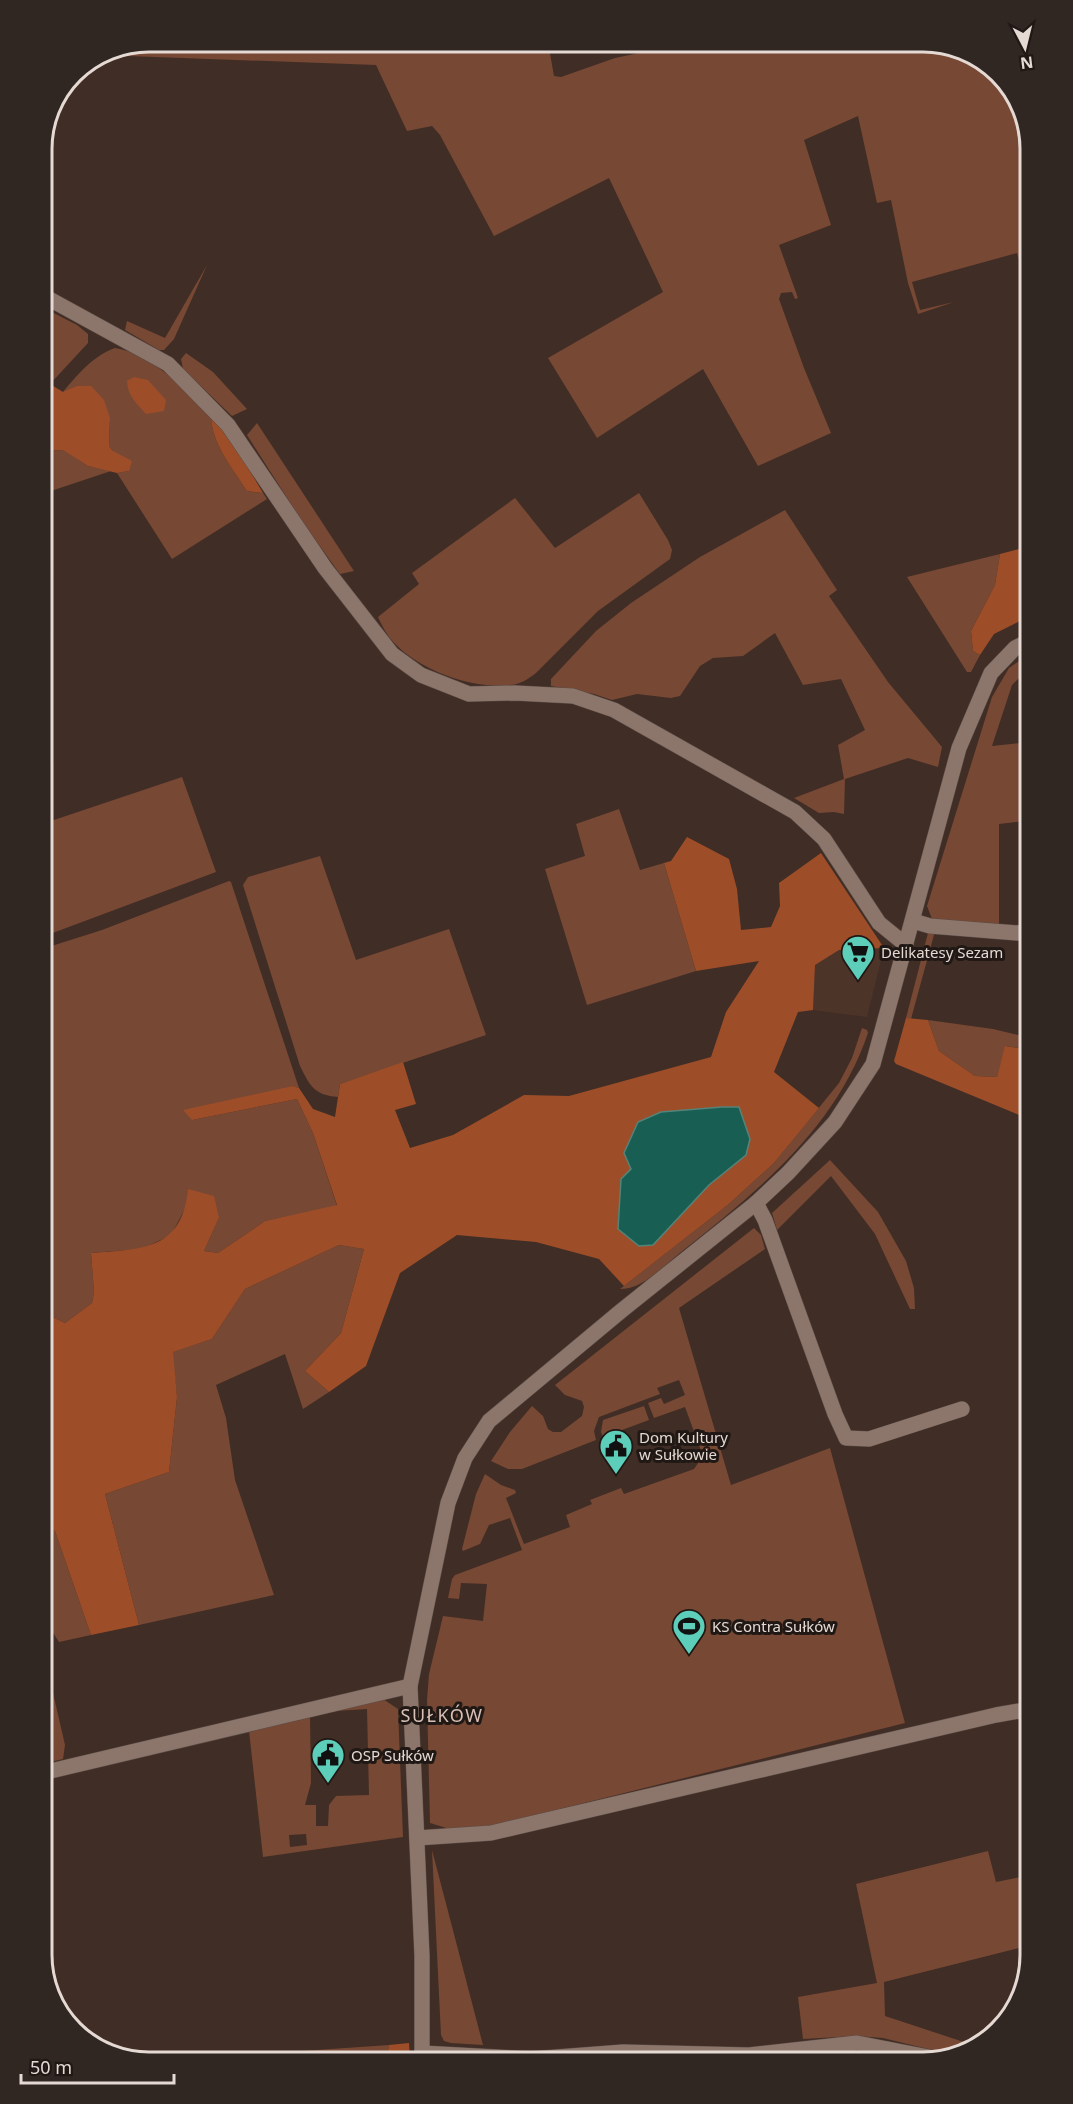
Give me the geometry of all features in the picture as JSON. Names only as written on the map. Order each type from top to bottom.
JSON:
[{"type":"street","points":[[53,301],[168,364],[228,425],[325,568],[392,654],[421,675],[469,694],[515,693],[573,696],[614,710],[795,812],[824,839],[879,923],[906,945]]},
{"type":"street","points":[[422,2051],[423,1995],[410,1686],[448,1503],[465,1458],[489,1420],[756,1203],[788,1173],[835,1122],[873,1064],[959,748],[991,674],[1020,646]]},
{"type":"street","points":[[913,921],[930,926],[1020,933]]},
{"type":"street","points":[[756,1203],[765,1220],[835,1414],[846,1438],[869,1439],[962,1409]]},
{"type":"street","points":[[52,1771],[410,1686]]},
{"type":"street","points":[[417,1838],[491,1833],[1020,1711]]},
{"type":"street","points":[[778,2052],[857,2043],[903,2052]]},
{"type":"shaded area","points":[[149,52],[550,53],[554,76],[561,77],[615,58],[641,53],[930,53],[949,56],[972,65],[983,73],[1000,90],[1013,112],[1019,130],[1020,149],[1020,262],[1017,253],[912,282],[920,310],[954,302],[918,314],[908,283],[891,200],[877,203],[858,116],[804,140],[831,225],[779,245],[798,298],[795,299],[792,292],[781,293],[779,299],[831,433],[758,466],[703,369],[597,438],[548,358],[663,292],[609,178],[494,236],[440,135],[432,126],[407,131],[376,65],[124,56]]},
{"type":"shaded area","points":[[207,265],[174,339],[164,350],[159,350],[125,330],[127,321],[165,338]]},
{"type":"shaded area","points":[[53,313],[77,325],[88,334],[88,343],[53,381]]},
{"type":"shaded area","points":[[115,348],[143,357],[168,374],[211,415],[218,445],[247,491],[263,493],[267,499],[172,559],[117,473],[129,471],[109,446],[110,418],[63,392],[93,361]]},
{"type":"shaded area","points":[[186,353],[213,372],[247,409],[232,416],[183,369],[181,359]]},
{"type":"shaded area","points":[[134,377],[148,380],[166,400],[164,411],[146,414],[131,395],[128,386],[127,381]]},
{"type":"shaded area","points":[[53,386],[63,392],[77,386],[91,386],[104,400],[110,418],[109,446],[113,451],[132,461],[129,471],[117,473],[88,466],[63,450],[53,450]]},
{"type":"shaded area","points":[[211,415],[231,439],[263,493],[247,491],[223,455],[212,425]]},
{"type":"shaded area","points":[[257,423],[354,571],[340,574],[303,523],[247,435]]},
{"type":"shaded area","points":[[64,450],[88,466],[111,471],[53,490],[53,451]]},
{"type":"shaded area","points":[[639,493],[668,540],[672,550],[670,559],[598,611],[536,673],[524,681],[496,686],[445,675],[413,659],[389,637],[380,622],[378,617],[419,584],[412,573],[515,498],[555,548]]},
{"type":"shaded area","points":[[785,510],[837,590],[829,596],[888,682],[942,747],[938,767],[908,758],[845,779],[844,814],[819,813],[794,798],[844,779],[838,745],[865,730],[841,679],[803,685],[775,633],[743,656],[713,658],[700,666],[680,696],[671,698],[637,694],[612,700],[594,694],[551,686],[551,679],[596,631],[631,603],[700,557]]},
{"type":"shaded area","points":[[1020,549],[1020,621],[994,634],[980,655],[973,651],[971,631],[995,585],[1000,554]]},
{"type":"shaded area","points":[[1000,554],[995,585],[971,631],[973,651],[980,655],[971,672],[967,672],[907,577]]},
{"type":"shaded area","points":[[1020,660],[1020,677],[1012,685],[992,746],[1020,743],[1020,821],[999,824],[999,925],[932,919],[927,906],[992,697],[1009,668]]},
{"type":"shaded area","points":[[182,777],[216,872],[53,933],[53,820]]},
{"type":"shaded area","points":[[619,809],[640,870],[664,863],[696,971],[587,1005],[545,869],[585,856],[576,824]]},
{"type":"shaded area","points":[[687,837],[729,859],[737,889],[741,930],[771,927],[780,906],[779,883],[821,853],[884,948],[839,950],[815,965],[813,1010],[798,1012],[774,1072],[819,1108],[774,1163],[729,1204],[624,1286],[599,1259],[536,1242],[457,1235],[400,1273],[366,1366],[329,1392],[305,1371],[341,1333],[364,1249],[339,1245],[245,1289],[212,1339],[173,1352],[177,1397],[169,1472],[105,1494],[139,1625],[91,1635],[55,1531],[52,1530],[52,1317],[65,1323],[92,1303],[94,1292],[91,1253],[126,1250],[156,1243],[177,1225],[184,1209],[188,1189],[214,1196],[219,1218],[204,1251],[218,1253],[265,1221],[337,1205],[313,1133],[297,1099],[192,1120],[183,1110],[293,1086],[299,1088],[313,1109],[335,1117],[340,1084],[403,1062],[416,1104],[395,1110],[410,1148],[453,1135],[524,1095],[569,1096],[711,1057],[726,1012],[759,961],[696,971],[664,863],[671,861]],"holes":[[[739,1107],[744,1123],[746,1155],[709,1185],[621,1179],[631,1169],[661,1112]]]},
{"type":"shaded area","points":[[320,856],[356,960],[449,929],[486,1035],[340,1084],[338,1097],[323,1094],[314,1088],[300,1066],[243,885],[248,877]]},
{"type":"shaded area","points":[[231,882],[299,1088],[293,1086],[192,1120],[297,1099],[313,1133],[337,1206],[265,1221],[218,1253],[204,1251],[219,1218],[186,1207],[171,1235],[142,1249],[91,1253],[94,1292],[92,1303],[65,1323],[52,1317],[53,946],[102,930]]},
{"type":"shaded area","points":[[935,931],[911,1019],[906,1018],[928,933]]},
{"type":"shaded area","points":[[884,948],[867,1017],[813,1010],[815,965],[839,950]]},
{"type":"shaded area","points":[[906,1018],[928,1020],[939,1051],[975,1076],[997,1077],[1005,1046],[1020,1048],[1020,1115],[896,1064],[894,1061]]},
{"type":"shaded area","points":[[928,1020],[993,1029],[1020,1035],[1020,1048],[1006,1046],[997,1077],[975,1076],[939,1051]]},
{"type":"shaded area","points":[[862,1028],[868,1033],[854,1067],[836,1099],[791,1155],[766,1181],[653,1276],[637,1285],[620,1289],[729,1204],[774,1163],[839,1083],[852,1058]]},
{"type":"shaded area","points":[[830,1160],[878,1212],[906,1261],[914,1288],[915,1309],[910,1309],[875,1234],[831,1176],[777,1230],[772,1213]]},
{"type":"shaded area","points":[[754,1228],[761,1235],[765,1249],[679,1308],[731,1485],[830,1448],[905,1723],[492,1826],[453,1830],[430,1823],[427,1700],[429,1674],[443,1616],[483,1621],[487,1584],[461,1583],[459,1599],[448,1598],[452,1579],[455,1575],[522,1550],[510,1518],[489,1525],[480,1544],[463,1551],[462,1549],[476,1494],[485,1474],[501,1485],[515,1490],[516,1493],[506,1498],[524,1544],[570,1527],[566,1515],[592,1504],[590,1500],[621,1488],[624,1494],[694,1469],[703,1456],[685,1407],[654,1418],[648,1403],[661,1398],[664,1404],[685,1395],[679,1380],[657,1388],[660,1394],[599,1417],[594,1431],[596,1440],[522,1469],[508,1469],[491,1461],[510,1432],[532,1406],[543,1416],[548,1429],[553,1432],[561,1432],[582,1416],[584,1407],[582,1401],[565,1395],[555,1385]]},
{"type":"shaded area","points":[[339,1245],[364,1249],[341,1333],[305,1371],[329,1392],[303,1409],[285,1354],[216,1385],[226,1418],[235,1480],[274,1595],[139,1625],[105,1494],[169,1472],[177,1397],[172,1352],[212,1339],[245,1289]]},
{"type":"shaded area","points":[[644,1406],[649,1420],[603,1437],[601,1432],[603,1420]]},
{"type":"shaded area","points":[[52,1530],[55,1531],[91,1635],[59,1642],[52,1631]]},
{"type":"shaded area","points":[[52,1689],[65,1745],[63,1759],[52,1762]]},
{"type":"shaded area","points":[[383,1699],[398,1709],[403,1837],[263,1857],[249,1731],[310,1716],[311,1783],[305,1805],[316,1805],[316,1826],[328,1826],[329,1805],[336,1796],[369,1795],[367,1709],[335,1711]],"holes":[[[306,1834],[307,1845],[290,1847],[289,1835]]]},
{"type":"shaded area","points":[[432,1850],[483,2045],[451,2043],[444,2041],[441,2035]]},
{"type":"shaded area","points":[[988,1851],[996,1882],[1020,1877],[1020,1948],[884,1982],[885,2016],[965,2042],[935,2051],[883,2038],[856,2036],[803,2039],[798,1997],[877,1983],[856,1884]]},
{"type":"shaded area","points":[[409,2043],[409,2051],[388,2051],[389,2045]]},
{"type":"shaded area","points":[[389,2045],[388,2051],[299,2051]]},
{"type":"shaded area","points":[[849,2049],[879,2052],[828,2052]]},
{"type":"water","points":[[739,1107],[750,1139],[746,1155],[709,1185],[653,1245],[639,1246],[618,1229],[621,1179],[631,1169],[624,1153],[638,1122],[661,1112]]},
{"type":"place","name":"Delikatesy Sezam","points":[[858,981]]},
{"type":"place","name":"Dom Kultury w Sułkowie","points":[[616,1475]]},
{"type":"place","name":"KS Contra Sułków","points":[[689,1655]]},
{"type":"place","name":"OSP Sułków","points":[[328,1784]]},
{"type":"district","name":"SUŁKÓW","points":[[442,1715]]}]
